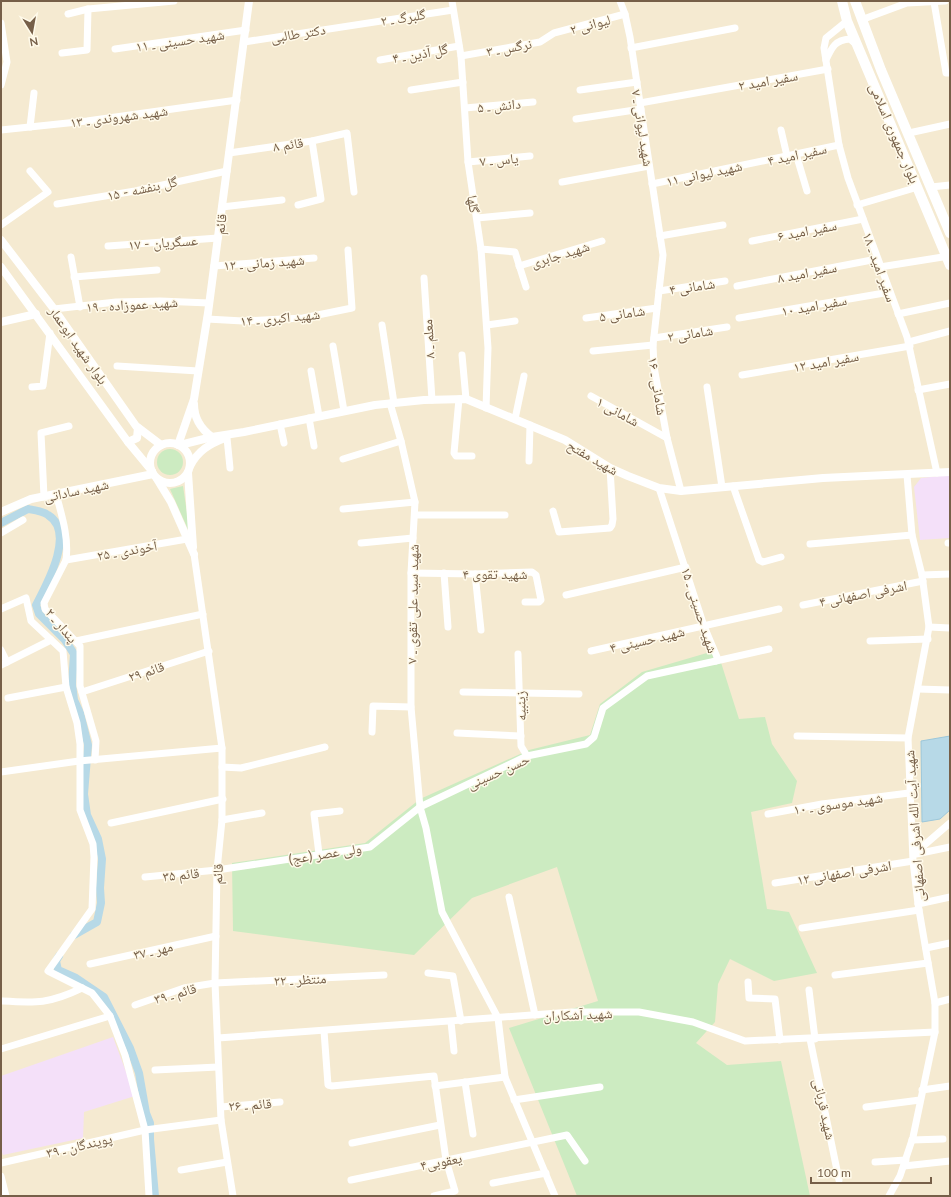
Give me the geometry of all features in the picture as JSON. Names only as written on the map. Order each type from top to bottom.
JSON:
[{"type":"main road","name":"بلوار جمهوری اسلامی","points":[[842,1],[848,21],[869,74],[949,259]]},
{"type":"main road","name":"بلوار جمهوری اسلامی","points":[[855,1],[881,70],[950,234]]},
{"type":"main road","points":[[869,74],[881,70]]},
{"type":"street","points":[[68,14],[88,9],[174,1]]},
{"type":"street","name":"قائم","points":[[179,445],[194,399],[210,303],[249,1]]},
{"type":"street","name":"گلها","points":[[452,1],[461,56],[468,162],[481,249],[488,348],[486,408]]},
{"type":"street","name":"شهید لیوانی ـ ۷","points":[[620,1],[625,14],[631,48],[663,255]]},
{"type":"street","points":[[861,20],[907,3],[945,1]]},
{"type":"street","points":[[934,2],[946,73],[950,73]]},
{"type":"street","points":[[62,53],[87,50],[88,9]]},
{"type":"street","name":"گلبرگ ـ ۲","points":[[353,25],[453,10]]},
{"type":"street","name":"لیوانی ۲","points":[[554,33],[625,14]]},
{"type":"street","name":"سفیر امید ـ ۱۸","points":[[848,21],[826,38],[824,48],[839,145],[857,204],[909,344],[937,473]]},
{"type":"street","points":[[1,23],[7,62],[1,85]]},
{"type":"street","name":"دکتر طالبی","points":[[244,42],[353,25]]},
{"type":"street","points":[[631,48],[735,28]]},
{"type":"street","name":"شهید حسینی ـ ۱۱","points":[[115,49],[246,30]]},
{"type":"street","name":"نرگس ـ ۳","points":[[461,56],[540,42],[554,33]]},
{"type":"street","points":[[826,60],[831,48],[836,42],[850,39],[858,45]]},
{"type":"street","name":"گل آذین ـ ۴","points":[[380,60],[459,46]]},
{"type":"street","name":"سفیر امید ۲","points":[[576,119],[709,91],[828,69]]},
{"type":"street","points":[[411,90],[463,82]]},
{"type":"street","points":[[580,90],[636,82]]},
{"type":"street","points":[[30,127],[34,93]]},
{"type":"street","name":"شهید شهروندی ـ ۱۳","points":[[1,130],[87,121],[236,100]]},
{"type":"street","name":"دانش ـ ۵","points":[[465,108],[533,102]]},
{"type":"street","points":[[908,134],[950,124]]},
{"type":"street","points":[[781,130],[787,156]]},
{"type":"street","name":"قائم ۸","points":[[229,153],[312,141],[347,134],[354,192]]},
{"type":"street","points":[[298,205],[321,199],[312,141]]},
{"type":"street","name":"سفیر امید ۴","points":[[755,162],[839,145]]},
{"type":"street","points":[[796,154],[807,191]]},
{"type":"street","name":"یاس ـ ۷","points":[[468,162],[530,156]]},
{"type":"street","name":"شهید لیوانی ۱۱","points":[[652,184],[755,162]]},
{"type":"street","points":[[562,182],[649,166]]},
{"type":"street","points":[[1,226],[48,192],[30,171]]},
{"type":"street","name":"گل بنفشه - ۱۵","points":[[57,204],[135,191],[227,171]]},
{"type":"street","points":[[931,187],[950,185]]},
{"type":"street","points":[[857,204],[918,187]]},
{"type":"street","points":[[222,207],[282,200]]},
{"type":"street","points":[[477,218],[530,213]]},
{"type":"street","name":"سفیر امید ۶","points":[[752,241],[863,219]]},
{"type":"street","points":[[660,236],[723,225]]},
{"type":"street","name":"عسگریان - ۱۷","points":[[108,246],[218,238]]},
{"type":"street","name":"بلوار شهید ابوعمار","points":[[1,240],[54,309],[138,428],[161,445]]},
{"type":"street","name":"شهید جابری","points":[[519,266],[602,241]]},
{"type":"street","name":"شهید جابری","points":[[481,249],[515,252],[526,287]]},
{"type":"street","name":"شهید اکبری ـ ۱۴","points":[[207,319],[243,321],[303,318],[352,308],[348,250]]},
{"type":"street","name":"شامانی ـ ۱۶","points":[[663,255],[653,342],[654,367],[667,438],[681,491]]},
{"type":"street","points":[[71,257],[80,306]]},
{"type":"street","name":"شهید زمانی ـ ۱۲","points":[[214,266],[314,258]]},
{"type":"street","name":"سفیر امید ۸","points":[[737,286],[877,259]]},
{"type":"street","points":[[880,267],[949,259]]},
{"type":"street","name":"بلوار شهید ابوعمار","points":[[1,267],[128,442],[153,474],[171,502],[194,554]]},
{"type":"street","points":[[74,277],[157,270]]},
{"type":"street","name":"معلم ـ ۸","points":[[424,278],[432,400]]},
{"type":"street","name":"شامانی ۴","points":[[659,291],[725,281]]},
{"type":"street","name":"سفیر امید ۱۰","points":[[739,318],[890,292]]},
{"type":"street","name":"شهید عموزاده ـ ۱۹","points":[[54,309],[116,302],[160,301],[210,303]]},
{"type":"street","points":[[898,314],[950,303]]},
{"type":"street","name":"شامانی ۵","points":[[586,318],[657,308]]},
{"type":"street","points":[[1,322],[36,314]]},
{"type":"street","points":[[486,325],[515,321]]},
{"type":"street","name":"شهید سید علی تقوی ـ ۷","points":[[382,325],[392,403],[415,502],[416,515],[411,573],[410,707],[420,807],[426,828],[442,912],[498,1018]]},
{"type":"street","name":"شامانی ۲","points":[[593,351],[653,342],[727,327]]},
{"type":"street","name":"سفیر امید ۱۲","points":[[742,375],[909,344],[950,331]]},
{"type":"street","points":[[32,387],[43,386],[50,333]]},
{"type":"street","points":[[333,346],[344,411]]},
{"type":"street","points":[[462,355],[462,399],[454,453],[456,456],[472,456]]},
{"type":"street","points":[[117,366],[198,371]]},
{"type":"street","points":[[311,371],[319,416]]},
{"type":"street","points":[[515,419],[524,376]]},
{"type":"street","points":[[918,390],[950,384]]},
{"type":"street","points":[[707,387],[722,487]]},
{"type":"street","name":"شامانی ۱","points":[[591,396],[667,438]]},
{"type":"street","points":[[194,399],[197,421],[212,437]]},
{"type":"street","name":"شهید مفتح","points":[[244,432],[344,411],[392,403],[462,399],[565,440],[610,468],[659,488],[681,491],[823,478],[950,472]]},
{"type":"street","points":[[309,418],[314,446]]},
{"type":"street","points":[[280,424],[284,443]]},
{"type":"street","points":[[529,461],[530,425]]},
{"type":"street","points":[[44,496],[41,433],[69,426]]},
{"type":"street","points":[[128,442],[137,438],[138,428]]},
{"type":"street","points":[[244,432],[206,446],[198,453],[189,470],[178,481],[166,483],[153,474],[150,465],[152,453],[161,445],[167,443],[179,445],[212,437],[244,432]]},
{"type":"street","points":[[226,438],[230,468]]},
{"type":"street","points":[[343,459],[401,441]]},
{"type":"street","points":[[179,445],[189,454],[194,554]]},
{"type":"street","points":[[553,511],[558,532],[610,528],[613,519],[610,468]]},
{"type":"street","name":"شهید ساداتی","points":[[1,512],[30,499],[153,474]]},
{"type":"street","name":"شهید آیت الله اشرفی اصفهانی","points":[[889,1196],[900,1176],[912,1140],[934,1032],[935,1002],[919,907],[909,793],[908,738],[928,639],[929,627],[923,578],[912,535],[907,475]]},
{"type":"street","points":[[733,486],[759,560],[763,562],[781,557]]},
{"type":"street","name":"شهید حسینی ـ ۱۵","points":[[603,708],[648,676],[716,661],[717,657],[704,626],[659,488]]},
{"type":"street","name":"پندار ـ ۲","points":[[56,494],[66,536],[66,560],[44,603],[45,609],[80,646],[80,686],[96,741],[95,760]]},
{"type":"street","points":[[342,509],[415,502]]},
{"type":"street","points":[[416,515],[505,515]]},
{"type":"street","points":[[1,533],[23,520]]},
{"type":"street","points":[[810,544],[912,535]]},
{"type":"street","points":[[361,543],[413,538]]},
{"type":"street","name":"آخوندی ـ ۲۵","points":[[66,560],[187,539]]},
{"type":"street","name":"قائم","points":[[194,554],[222,748],[223,799],[217,870],[216,936],[218,1067],[221,1120],[233,1196]]},
{"type":"street","points":[[566,595],[686,568]]},
{"type":"street","name":"شهید تقوی ۴","points":[[411,573],[475,574],[532,572],[536,575],[541,600],[539,602],[525,602]]},
{"type":"street","points":[[444,573],[448,628]]},
{"type":"street","points":[[475,574],[481,630]]},
{"type":"street","name":"اشرفی اصفهانی ۴","points":[[803,605],[923,578],[950,574]]},
{"type":"street","points":[[1,609],[26,598],[31,621],[63,651],[66,687],[77,723],[80,810],[93,844],[92,909],[48,971],[92,993],[110,1016],[125,1055],[145,1130],[149,1196]]},
{"type":"street","name":"شهید حسینی ۴","points":[[591,652],[779,609]]},
{"type":"street","points":[[76,641],[203,614]]},
{"type":"street","points":[[929,627],[950,628]]},
{"type":"street","points":[[870,642],[928,639]]},
{"type":"street","points":[[1,650],[4,664],[51,640]]},
{"type":"street","points":[[716,661],[769,649]]},
{"type":"street","name":"قائم ۲۹","points":[[82,692],[209,651]]},
{"type":"street","name":"زینبیه","points":[[518,654],[521,746],[527,756]]},
{"type":"street","points":[[8,698],[66,687]]},
{"type":"street","points":[[918,689],[950,690]]},
{"type":"street","points":[[463,692],[579,694]]},
{"type":"street","points":[[372,732],[373,706],[410,707]]},
{"type":"street","name":"حسن حسینی","points":[[420,807],[527,756],[586,744],[594,737],[603,708]]},
{"type":"street","points":[[457,733],[521,736]]},
{"type":"street","points":[[797,736],[908,738]]},
{"type":"street","points":[[222,767],[241,768],[325,747]]},
{"type":"street","points":[[1,772],[79,761],[222,748]]},
{"type":"street","name":"شهید موسوی ـ ۱۰","points":[[768,814],[822,804],[909,793]]},
{"type":"street","points":[[111,823],[223,799]]},
{"type":"street","name":"ولی عصر (عج)","points":[[217,870],[370,846],[420,807]]},
{"type":"street","points":[[319,854],[314,814],[340,811]]},
{"type":"street","points":[[222,820],[262,813]]},
{"type":"street","points":[[914,858],[950,823]]},
{"type":"street","name":"اشرفی اصفهانی ۱۲","points":[[776,883],[914,858],[950,847]]},
{"type":"street","name":"قائم ۳۵","points":[[145,878],[217,870]]},
{"type":"street","points":[[509,897],[535,1015]]},
{"type":"street","points":[[802,928],[919,907],[950,898]]},
{"type":"street","name":"مهر ـ ۳۷","points":[[90,964],[216,936]]},
{"type":"street","points":[[926,948],[950,943]]},
{"type":"street","points":[[835,975],[928,963]]},
{"type":"street","points":[[428,973],[453,976],[461,1021]]},
{"type":"street","name":"منتظر ـ ۲۲","points":[[216,983],[384,975]]},
{"type":"street","points":[[748,982],[749,998],[775,999],[780,1040]]},
{"type":"street","name":"قائم ـ ۳۹","points":[[135,1005],[184,988],[216,983]]},
{"type":"street","points":[[1,1002],[45,1002],[64,997],[82,988]]},
{"type":"street","name":"شهید قربانی","points":[[810,990],[813,1039],[839,1180]]},
{"type":"street","points":[[935,1002],[950,999]]},
{"type":"street","name":"شهید آشکاران","points":[[218,1038],[572,1012],[639,1012],[693,1022],[745,1041],[813,1039],[934,1032]]},
{"type":"street","points":[[1,1049],[110,1016]]},
{"type":"street","points":[[498,1018],[505,1077],[555,1196]]},
{"type":"street","points":[[451,1022],[454,1051]]},
{"type":"street","points":[[324,1031],[328,1085],[332,1086],[434,1076],[446,1160],[455,1191],[434,1196]]},
{"type":"street","points":[[155,1070],[218,1067]]},
{"type":"street","points":[[435,1086],[505,1077]]},
{"type":"street","points":[[465,1082],[472,1134]]},
{"type":"street","points":[[922,1090],[950,1086]]},
{"type":"street","points":[[514,1100],[600,1087]]},
{"type":"street","points":[[866,1106],[920,1100]]},
{"type":"street","name":"قائم ـ ۲۶","points":[[221,1107],[280,1102]]},
{"type":"street","name":"پویندگان ـ ۳۹","points":[[1,1163],[145,1130],[221,1120]]},
{"type":"street","points":[[352,1143],[440,1126]]},
{"type":"street","name":"یعقوبی۴","points":[[350,1180],[532,1144],[567,1135],[585,1161]]},
{"type":"street","points":[[912,1140],[943,1139]]},
{"type":"street","points":[[875,1162],[905,1163],[950,1161]]},
{"type":"street","points":[[181,1170],[227,1162]]},
{"type":"street","points":[[494,1183],[546,1173]]},
{"type":"street","points":[[1,1176],[6,1196]]},
{"type":"shaded area","points":[[1,1],[950,1],[950,1196],[1,1196]]},
{"type":"shaded area","points":[[950,475],[950,538],[920,540],[914,487],[921,478]]},
{"type":"shaded area","points":[[113,1037],[135,1096],[84,1112],[83,1138],[3,1155],[1,1150],[1,1076]]},
{"type":"green space","points":[[170,449],[179,453],[183,462],[179,471],[170,475],[161,471],[157,462],[161,453]]},
{"type":"green space","points":[[183,486],[190,534],[170,489]]},
{"type":"green space","points":[[717,650],[739,719],[765,717],[772,744],[797,781],[792,803],[751,812],[767,909],[789,912],[817,973],[774,981],[730,959],[718,984],[715,1022],[696,1043],[727,1065],[781,1061],[810,1196],[577,1196],[509,1028],[598,1001],[557,867],[472,898],[414,955],[233,931],[232,863],[365,843],[420,799],[529,750],[590,735],[600,704],[642,672]]},
{"type":"water","points":[[950,736],[950,810],[940,819],[922,822],[921,741]]},
{"type":"waterway","points":[[1,523],[28,509],[48,515],[56,523],[59,533],[57,558],[36,605],[39,614],[65,640],[74,654],[72,684],[74,700],[80,713],[88,745],[84,794],[87,815],[98,839],[102,859],[100,888],[101,903],[97,922],[74,935]]},
{"type":"waterway","points":[[59,956],[56,961],[58,970],[76,978],[104,997],[130,1048],[139,1073],[146,1113],[150,1123],[155,1196]]}]
